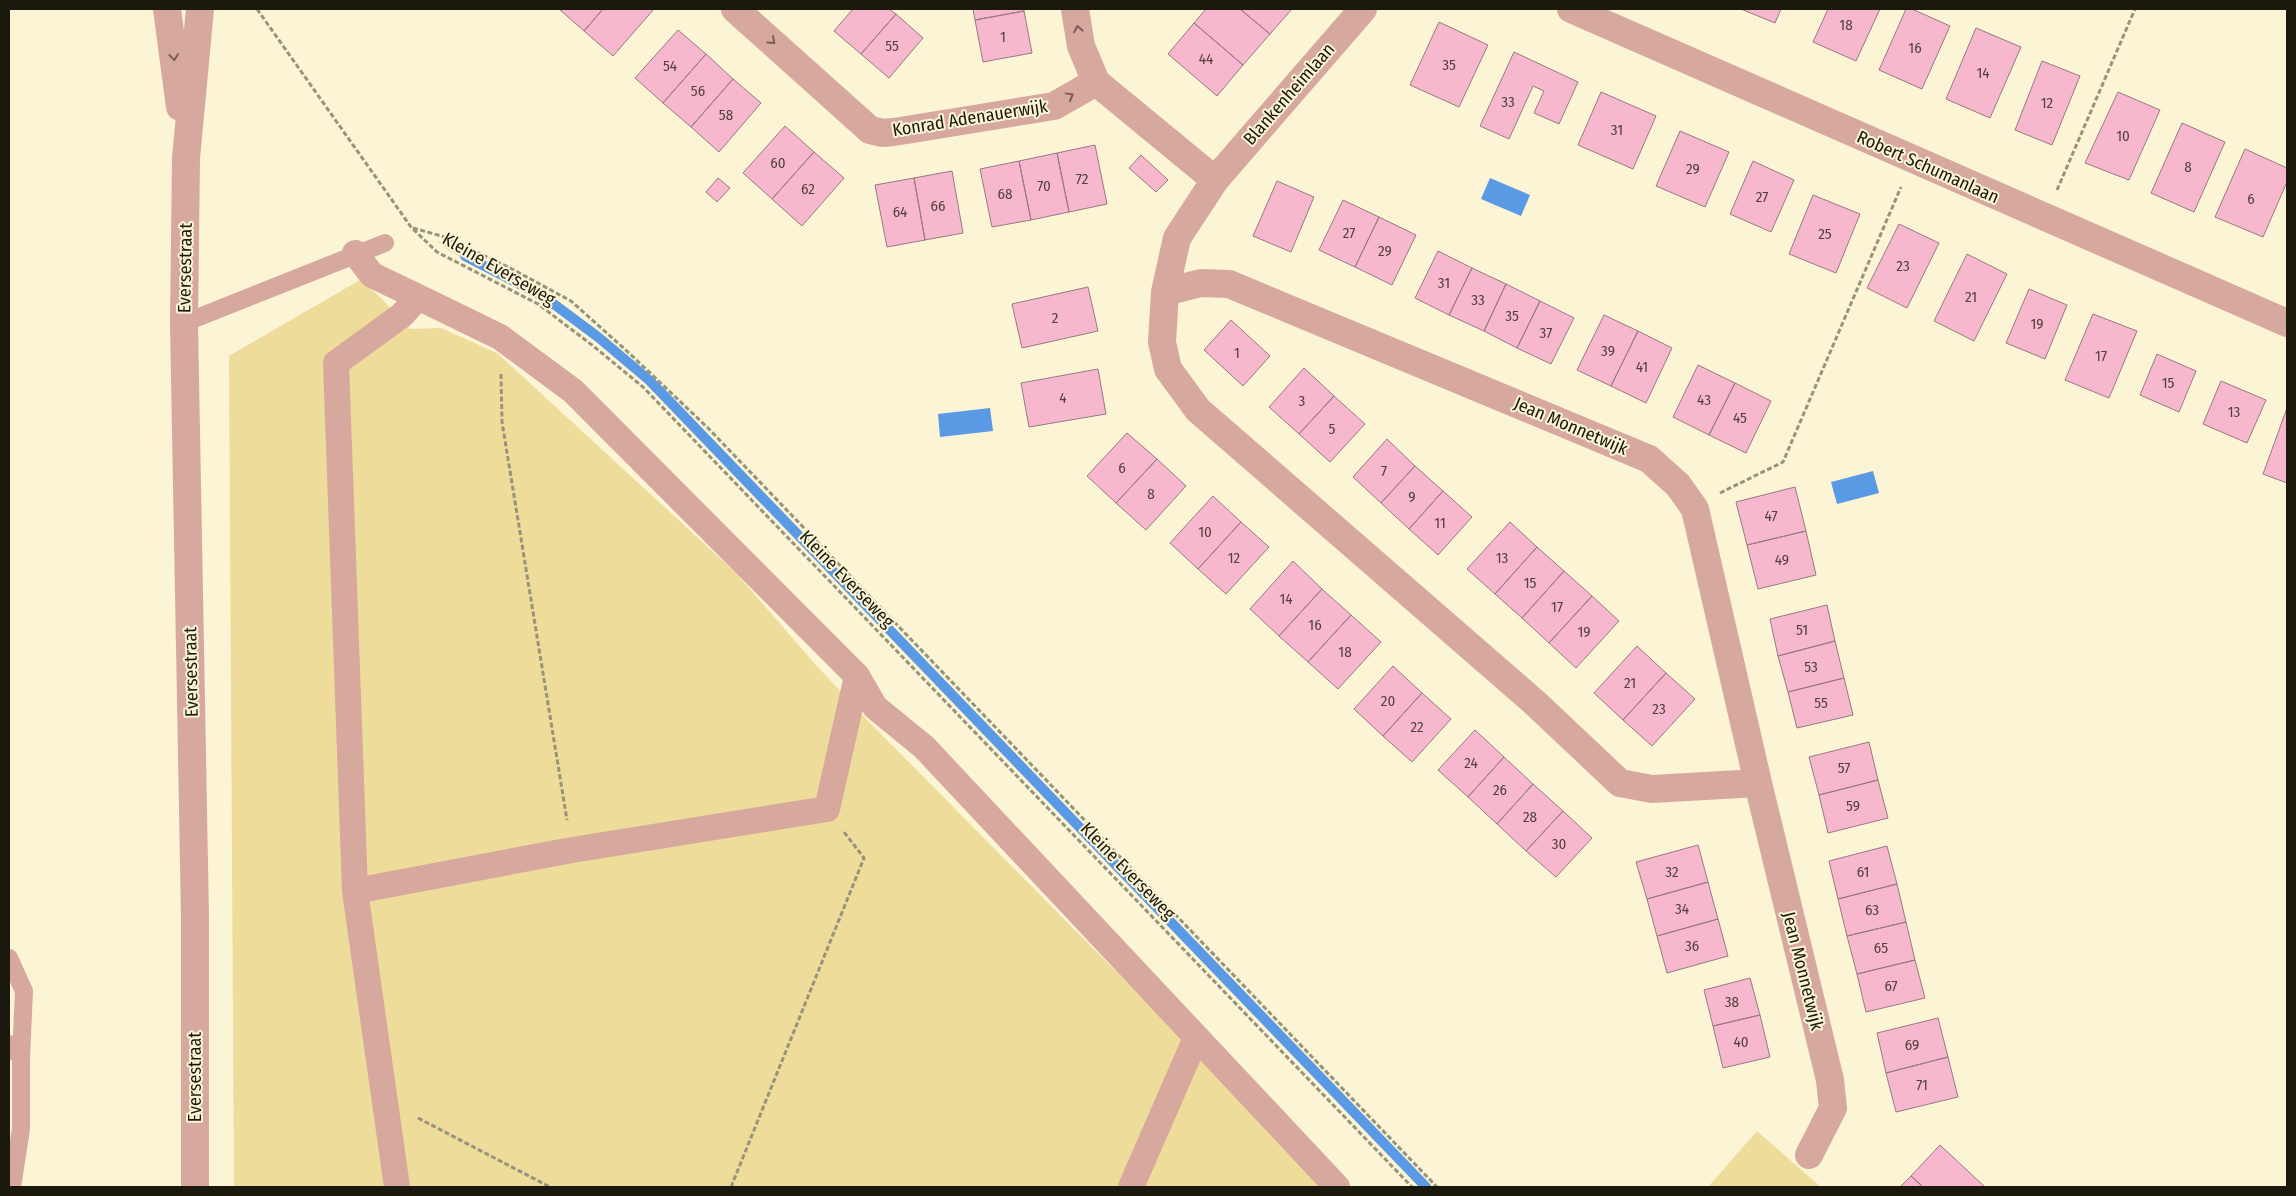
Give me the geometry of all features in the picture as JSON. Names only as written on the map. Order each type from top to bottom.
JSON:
[{"type":"street","name":"Eversestraat","points":[[168,9],[186,158]]},
{"type":"street","name":"Eversestraat","points":[[195,1187],[195,907],[184,323],[186,158],[200,9]]},
{"type":"street","name":"Konrad Adenauerwijk","points":[[735,9],[838,100],[862,124],[877,132],[894,132],[1054,106],[1096,82]]},
{"type":"street","points":[[1075,9],[1081,46],[1096,82],[1215,180],[1177,238],[1165,292],[1162,342],[1168,369],[1198,410],[1534,702],[1620,783],[1652,789],[1758,783]]},
{"type":"street","name":"Blankenheimlaan","points":[[1215,180],[1363,9]]},
{"type":"street","name":"Robert Schumanlaan","points":[[1571,9],[2287,323]]},
{"type":"street","points":[[355,253],[372,275],[500,337],[573,391],[856,676],[875,707],[924,747],[1337,1187]]},
{"type":"street","name":"Jean Monnetwijk","points":[[1165,292],[1201,283],[1229,284],[1649,459],[1678,485],[1695,509],[1758,783],[1830,1080],[1833,1108],[1809,1155]]},
{"type":"street","points":[[397,1187],[355,891],[336,363],[402,315],[418,297]]},
{"type":"street","points":[[355,891],[572,850],[828,809],[856,676]]},
{"type":"street","points":[[1131,1187],[1196,1038]]},
{"type":"lane","points":[[184,323],[384,243]]},
{"type":"lane","points":[[9,958],[24,991],[21,1058],[21,1129],[12,1187]]},
{"type":"lane","points":[[9,1044],[21,1058]]},
{"type":"path","name":"Kleine Everseweg","points":[[256,9],[411,227],[438,252],[538,304],[643,387],[1412,1187]]},
{"type":"path","points":[[2044,218],[2135,9]]},
{"type":"path","points":[[1695,509],[1704,500],[1783,462],[1912,160]]},
{"type":"path","points":[[384,243],[411,227],[453,241],[512,269],[571,301],[708,428],[1437,1187]]},
{"type":"path","points":[[500,337],[502,422],[572,850]]},
{"type":"path","points":[[731,1187],[864,858],[828,809]]},
{"type":"path","points":[[384,1100],[550,1187]]},
{"type":"shaded area","points":[[436,240],[492,265],[532,287],[586,325],[651,378],[1429,1187],[1423,1187],[648,382],[597,339],[541,299],[448,250]]},
{"type":"shaded area","points":[[360,280],[381,298],[410,329],[441,328],[497,353],[735,572],[815,664],[869,722],[1180,1036],[1321,1187],[234,1187],[229,356]]},
{"type":"shaded area","points":[[1757,1131],[1821,1187],[1708,1187]]},
{"type":"water","points":[[1490,178],[1530,195],[1521,216],[1481,199]]},
{"type":"water","points":[[990,408],[993,431],[940,437],[938,414]]},
{"type":"water","points":[[1873,471],[1879,493],[1837,504],[1831,482]]},
{"type":"building","points":[[559,9],[603,9],[584,31]]},
{"type":"building","points":[[603,9],[654,9],[613,56],[584,31]]},
{"type":"building","points":[[853,9],[889,9],[896,14],[861,54],[834,31]]},
{"type":"building","points":[[973,9],[1024,9],[1024,11],[975,20]]},
{"type":"building","points":[[1206,9],[1240,9],[1270,34],[1243,65],[1194,23]]},
{"type":"building","points":[[1240,9],[1292,9],[1270,34]]},
{"type":"building","points":[[1741,9],[1781,9],[1775,23]]},
{"type":"building","points":[[1828,9],[1880,9],[1856,61],[1813,42]]},
{"type":"building","points":[[1906,9],[1912,9],[1950,26],[1922,89],[1879,70]]},
{"type":"building","points":[[1024,11],[1032,53],[983,62],[975,20]]},
{"type":"building","points":[[896,14],[923,38],[889,78],[861,54]]},
{"type":"building","points":[[1439,22],[1488,45],[1459,107],[1410,85]]},
{"type":"building","points":[[1194,23],[1243,65],[1217,96],[1168,54]]},
{"type":"building","points":[[1976,28],[2021,47],[1990,118],[1946,99]]},
{"type":"building","points":[[678,30],[706,54],[663,103],[635,78]]},
{"type":"building","points":[[1514,52],[1578,82],[1559,124],[1534,113],[1544,91],[1533,86],[1509,139],[1480,126]]},
{"type":"building","points":[[706,54],[733,79],[691,127],[663,103]]},
{"type":"building","points":[[2042,61],[2080,76],[2052,145],[2015,130]]},
{"type":"building","points":[[733,79],[761,103],[719,152],[691,127]]},
{"type":"building","points":[[1601,92],[1656,116],[1633,169],[1578,145]]},
{"type":"building","points":[[2118,92],[2160,110],[2129,180],[2085,163]]},
{"type":"building","points":[[2182,123],[2225,142],[2194,212],[2151,193]]},
{"type":"building","points":[[785,126],[814,152],[772,199],[743,173]]},
{"type":"building","points":[[1680,131],[1729,152],[1705,207],[1656,186]]},
{"type":"building","points":[[1095,145],[1107,204],[1069,212],[1057,153]]},
{"type":"building","points":[[2245,149],[2287,168],[2287,182],[2263,237],[2215,217]]},
{"type":"building","points":[[814,152],[844,178],[802,226],[772,199]]},
{"type":"building","points":[[1057,153],[1069,212],[1031,220],[1019,161]]},
{"type":"building","points":[[1141,155],[1168,180],[1156,192],[1129,168]]},
{"type":"building","points":[[1019,161],[1031,220],[992,227],[980,169]]},
{"type":"building","points":[[1753,161],[1794,180],[1771,232],[1730,214]]},
{"type":"building","points":[[952,171],[963,233],[925,240],[914,178]]},
{"type":"building","points":[[718,178],[730,188],[717,202],[706,192]]},
{"type":"building","points":[[914,178],[925,240],[887,247],[875,185]]},
{"type":"building","points":[[1277,181],[1314,197],[1291,252],[1253,236]]},
{"type":"building","points":[[1813,195],[1860,214],[1836,273],[1789,254]]},
{"type":"building","points":[[1343,200],[1379,217],[1355,267],[1319,250]]},
{"type":"building","points":[[1379,217],[1416,235],[1392,285],[1355,267]]},
{"type":"building","points":[[1899,224],[1939,243],[1907,308],[1867,288]]},
{"type":"building","points":[[1438,251],[1472,268],[1449,315],[1415,298]]},
{"type":"building","points":[[1967,254],[2007,274],[1974,341],[1934,321]]},
{"type":"building","points":[[1472,268],[1506,284],[1484,331],[1449,315]]},
{"type":"building","points":[[1506,284],[1540,301],[1517,348],[1484,331]]},
{"type":"building","points":[[1088,287],[1098,331],[1022,348],[1012,304]]},
{"type":"building","points":[[2029,289],[2067,305],[2045,359],[2006,343]]},
{"type":"building","points":[[1540,301],[1574,318],[1551,364],[1517,348]]},
{"type":"building","points":[[2093,314],[2137,331],[2109,398],[2065,380]]},
{"type":"building","points":[[1604,315],[1638,331],[1611,386],[1577,370]]},
{"type":"building","points":[[1231,320],[1270,356],[1243,386],[1204,350]]},
{"type":"building","points":[[1638,331],[1672,348],[1646,403],[1611,386]]},
{"type":"building","points":[[2157,354],[2196,371],[2179,412],[2140,395]]},
{"type":"building","points":[[1698,365],[1735,383],[1709,435],[1673,417]]},
{"type":"building","points":[[1304,368],[1334,396],[1299,434],[1269,407]]},
{"type":"building","points":[[1098,369],[1106,414],[1029,427],[1021,383]]},
{"type":"building","points":[[2221,381],[2266,400],[2247,443],[2203,424]]},
{"type":"building","points":[[1735,383],[1771,401],[1746,453],[1709,435]]},
{"type":"building","points":[[1334,396],[1365,424],[1330,462],[1299,434]]},
{"type":"building","points":[[2287,408],[2287,483],[2263,474]]},
{"type":"building","points":[[1127,433],[1157,459],[1116,503],[1087,476]]},
{"type":"building","points":[[1387,439],[1415,466],[1381,503],[1353,477]]},
{"type":"building","points":[[1157,459],[1186,486],[1146,530],[1116,503]]},
{"type":"building","points":[[1415,466],[1443,491],[1409,529],[1381,503]]},
{"type":"building","points":[[1795,487],[1806,531],[1747,545],[1736,502]]},
{"type":"building","points":[[1443,491],[1472,517],[1438,555],[1409,529]]},
{"type":"building","points":[[1213,496],[1241,522],[1198,569],[1170,543]]},
{"type":"building","points":[[1241,522],[1269,547],[1226,594],[1198,569]]},
{"type":"building","points":[[1510,522],[1537,547],[1495,594],[1467,569]]},
{"type":"building","points":[[1806,531],[1816,575],[1758,589],[1747,545]]},
{"type":"building","points":[[1537,547],[1564,571],[1522,618],[1495,594]]},
{"type":"building","points":[[1293,561],[1322,589],[1279,636],[1250,609]]},
{"type":"building","points":[[1564,571],[1592,596],[1549,643],[1522,618]]},
{"type":"building","points":[[1322,589],[1351,615],[1308,662],[1279,636]]},
{"type":"building","points":[[1592,596],[1619,621],[1576,668],[1549,643]]},
{"type":"building","points":[[1827,605],[1835,641],[1778,656],[1770,619]]},
{"type":"building","points":[[1351,615],[1381,642],[1338,689],[1308,662]]},
{"type":"building","points":[[1835,641],[1844,678],[1788,692],[1778,656]]},
{"type":"building","points":[[1637,646],[1666,673],[1623,720],[1594,693]]},
{"type":"building","points":[[1393,666],[1422,693],[1383,736],[1354,709]]},
{"type":"building","points":[[1666,673],[1695,699],[1652,746],[1623,720]]},
{"type":"building","points":[[1844,678],[1853,715],[1797,728],[1788,692]]},
{"type":"building","points":[[1422,693],[1451,719],[1412,762],[1383,736]]},
{"type":"building","points":[[1475,730],[1504,757],[1468,797],[1438,770]]},
{"type":"building","points":[[1869,742],[1878,780],[1819,795],[1809,757]]},
{"type":"building","points":[[1504,757],[1533,784],[1497,824],[1468,797]]},
{"type":"building","points":[[1878,780],[1888,818],[1828,833],[1819,795]]},
{"type":"building","points":[[1533,784],[1563,811],[1526,851],[1497,824]]},
{"type":"building","points":[[1563,811],[1592,838],[1556,877],[1526,851]]},
{"type":"building","points":[[1698,845],[1708,882],[1647,899],[1636,862]]},
{"type":"building","points":[[1887,846],[1897,884],[1838,899],[1829,861]]},
{"type":"building","points":[[1708,882],[1718,919],[1657,936],[1647,899]]},
{"type":"building","points":[[1897,884],[1906,922],[1847,936],[1838,899]]},
{"type":"building","points":[[1718,919],[1728,956],[1667,973],[1657,936]]},
{"type":"building","points":[[1906,922],[1915,960],[1857,974],[1847,936]]},
{"type":"building","points":[[1915,960],[1925,998],[1866,1012],[1857,974]]},
{"type":"building","points":[[1750,978],[1760,1015],[1713,1026],[1704,990]]},
{"type":"building","points":[[1760,1015],[1770,1057],[1723,1068],[1713,1026]]},
{"type":"building","points":[[1938,1018],[1948,1057],[1886,1073],[1877,1033]]},
{"type":"building","points":[[1948,1057],[1958,1097],[1896,1112],[1886,1073]]},
{"type":"building","points":[[1940,1145],[1985,1187],[1923,1187],[1911,1176]]},
{"type":"building","points":[[1911,1176],[1923,1187],[1900,1187]]},
{"type":"waterway","points":[[465,256],[543,296],[598,337],[649,380],[1426,1187]]}]
